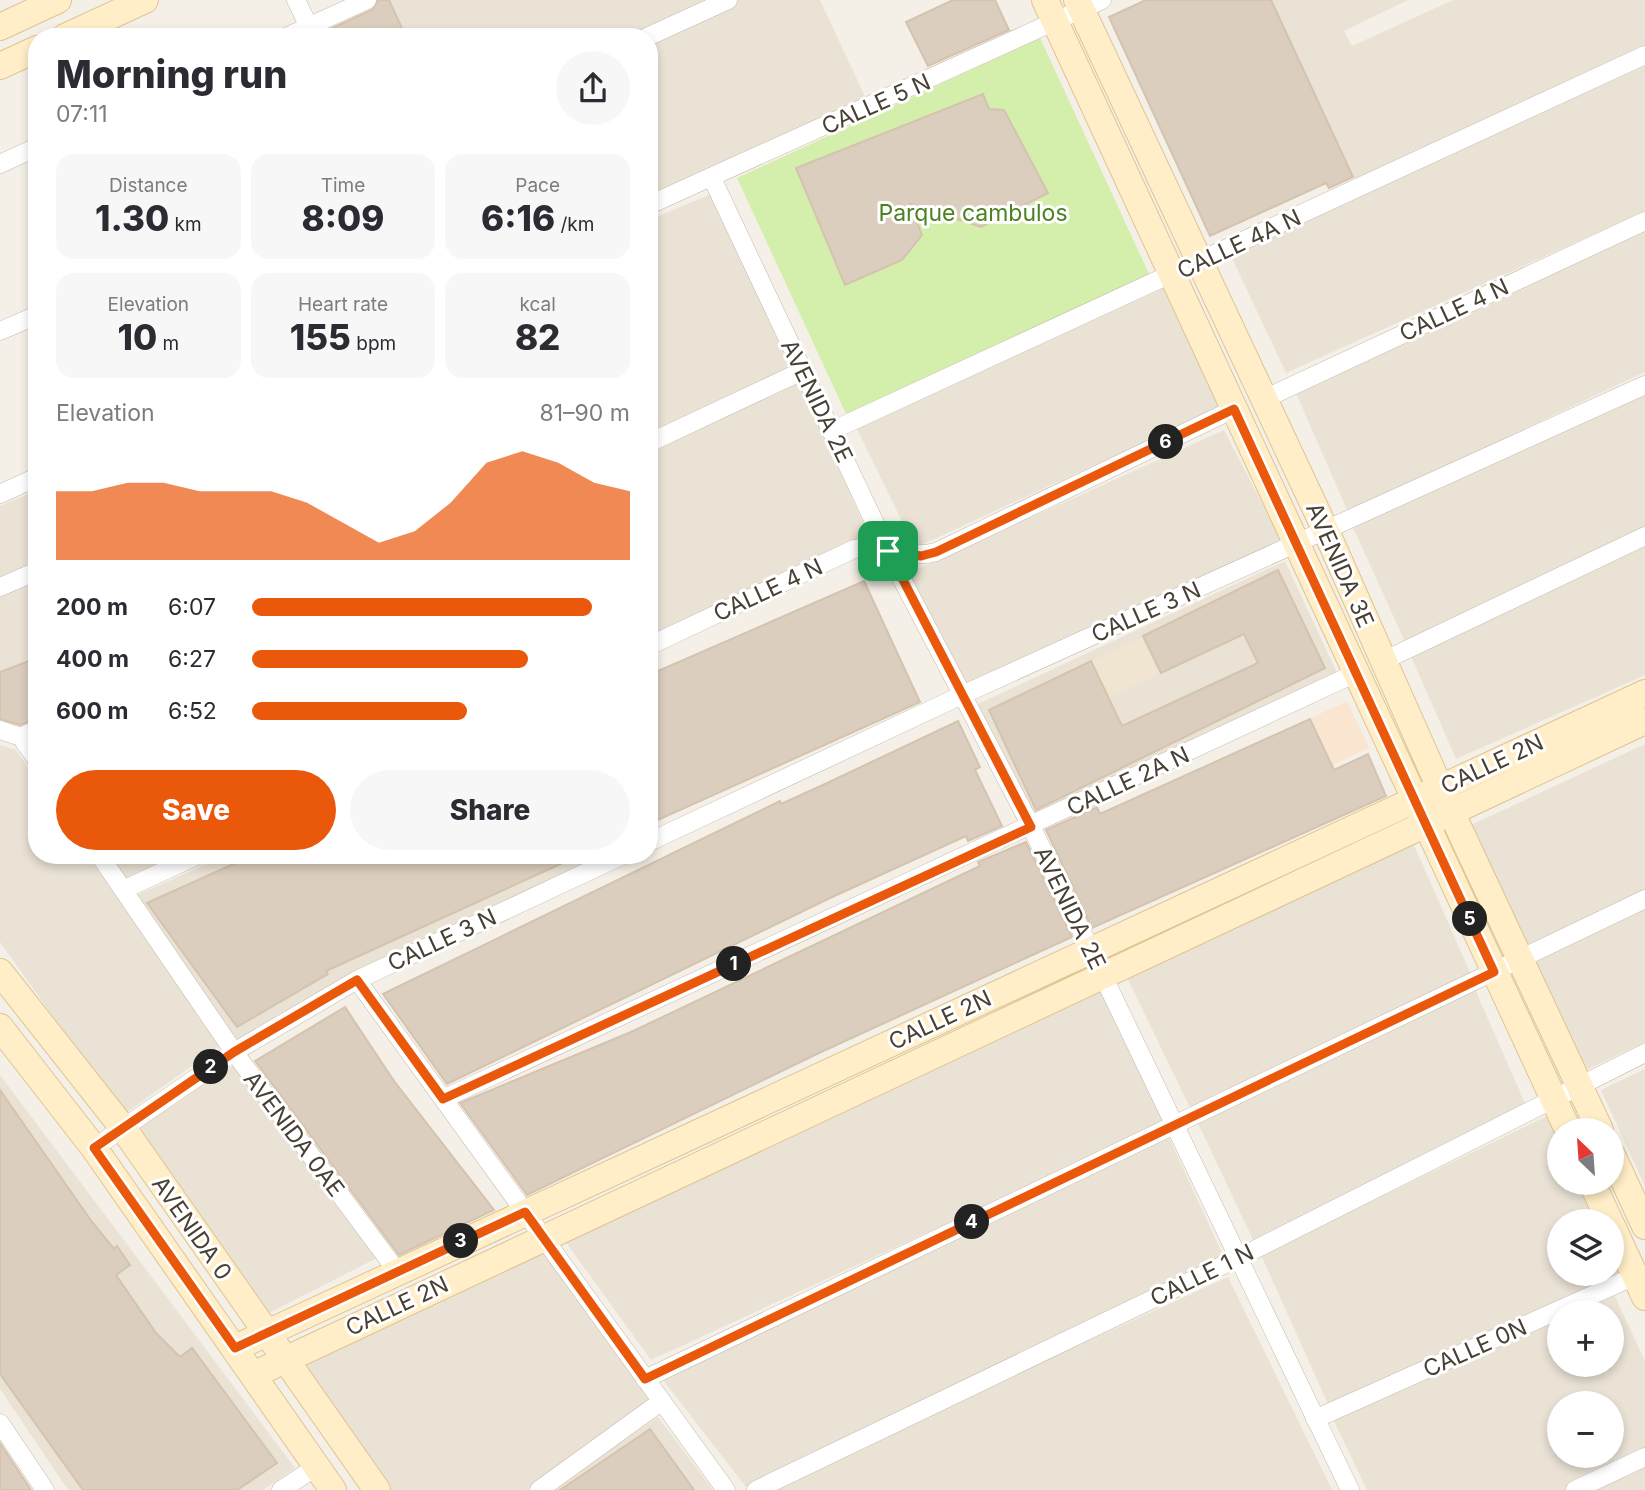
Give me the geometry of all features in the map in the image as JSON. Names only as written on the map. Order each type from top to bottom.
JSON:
[{"type":"street","points":[[0,27],[58,0]]},
{"type":"street","points":[[84,28],[145,0]]},
{"type":"street","points":[[296,0],[309,28]]},
{"type":"street","points":[[318,28],[367,0]]},
{"type":"street","points":[[658,32],[728,0]]},
{"type":"street","name":"CALLE 5 N","points":[[658,201],[712,178],[1050,11],[1087,3]]},
{"type":"street","name":"AVENIDA 3E","points":[[1087,3],[1200,263],[1326,531],[1440,788],[1595,1118]]},
{"type":"street","name":"AVENIDA 3E","points":[[1050,11],[1561,1118]]},
{"type":"street","points":[[0,66],[28,53]]},
{"type":"street","name":"CALLE 4A N","points":[[831,431],[1200,263],[1645,55]]},
{"type":"street","points":[[0,164],[28,151]]},
{"type":"street","name":"AVENIDA 2E","points":[[712,178],[888,551],[1031,827],[1350,1490]]},
{"type":"street","name":"CALLE 4 N","points":[[1264,399],[1645,221]]},
{"type":"street","points":[[0,331],[28,319]]},
{"type":"street","points":[[658,439],[802,371]]},
{"type":"street","name":"CALLE 3 N","points":[[658,838],[962,695],[1645,385]]},
{"type":"street","name":"CALLE 4 N","points":[[658,642],[854,549],[874,545],[888,551],[921,556],[936,552],[1234,409]]},
{"type":"street","points":[[0,494],[28,481]]},
{"type":"street","points":[[1384,661],[1645,536]]},
{"type":"street","points":[[0,587],[28,575]]},
{"type":"street","name":"CALLE 2A N","points":[[443,1099],[1031,827],[1356,673]]},
{"type":"street","name":"CALLE 2N","points":[[235,1348],[1645,693]]},
{"type":"street","name":"CALLE 2N","points":[[253,1375],[1426,824],[1643,729]]},
{"type":"street","points":[[0,730],[28,733]]},
{"type":"street","name":"AVENIDA 0AE","points":[[105,864],[234,1052],[397,1271]]},
{"type":"street","points":[[123,890],[179,864]]},
{"type":"street","name":"CALLE 3 N","points":[[94,1148],[234,1052],[357,980],[604,864]]},
{"type":"street","points":[[645,1379],[1645,899]]},
{"type":"street","name":"AVENIDA 0","points":[[0,972],[123,1128],[377,1490]]},
{"type":"street","points":[[357,980],[726,1490]]},
{"type":"street","name":"AVENIDA 0","points":[[0,1027],[94,1148],[333,1490]]},
{"type":"street","name":"CALLE 1 N","points":[[756,1490],[1238,1258],[1552,1098],[1645,1054]]},
{"type":"street","points":[[1624,1180],[1644,1221]]},
{"type":"street","points":[[1624,1252],[1640,1287]]},
{"type":"street","name":"CALLE 0N","points":[[1315,1419],[1640,1287]]},
{"type":"street","points":[[539,1490],[662,1401]]},
{"type":"street","points":[[0,1423],[46,1490]]},
{"type":"street","points":[[1575,1490],[1645,1457]]},
{"type":"street","points":[[281,1490],[316,1466]]},
{"type":"shaded area","points":[[389,0],[725,0],[658,31],[658,28],[402,28]]},
{"type":"shaded area","points":[[734,0],[820,0],[869,105],[658,202],[658,35]]},
{"type":"shaded area","points":[[1271,0],[1408,0],[1344,31],[1352,46],[1453,0],[1645,0],[1645,46],[1356,183]]},
{"type":"shaded area","points":[[1645,66],[1645,211],[1286,373],[1230,254]]},
{"type":"shaded area","points":[[711,194],[791,369],[658,432],[658,216]]},
{"type":"shaded area","points":[[1645,231],[1645,372],[1348,512],[1295,391]]},
{"type":"shaded area","points":[[1171,285],[1224,405],[915,548],[857,429]]},
{"type":"shaded area","points":[[800,382],[870,538],[658,635],[658,447]]},
{"type":"shaded area","points":[[1645,394],[1645,528],[1405,642],[1351,523]]},
{"type":"shaded area","points":[[1224,430],[1281,540],[960,690],[902,576]]},
{"type":"shaded area","points":[[28,494],[28,572],[0,584],[0,506]]},
{"type":"shaded area","points":[[1645,545],[1645,675],[1456,759],[1410,654]]},
{"type":"shaded area","points":[[1285,561],[1338,675],[1032,822],[976,705]]},
{"type":"shaded area","points":[[28,584],[28,716],[0,711],[0,596]]},
{"type":"shaded area","points":[[1142,637],[1159,674],[1109,698],[1092,661]]},
{"type":"shaded area","points":[[1347,701],[1369,748],[1333,765],[1311,718]]},
{"type":"shaded area","points":[[1645,744],[1645,1042],[1586,1070],[1471,825]]},
{"type":"shaded area","points":[[0,745],[16,750],[28,768],[28,864],[95,864],[221,1045],[123,1115],[0,942]]},
{"type":"shaded area","points":[[1410,836],[1472,977],[1191,1110],[1121,965]]},
{"type":"shaded area","points":[[105,864],[177,864],[123,890]]},
{"type":"shaded area","points":[[208,864],[588,864],[235,1043],[132,897]]},
{"type":"shaded area","points":[[1098,983],[1165,1123],[651,1360],[557,1230]]},
{"type":"shaded area","points":[[1475,989],[1527,1108],[1255,1244],[1196,1119]]},
{"type":"shaded area","points":[[233,1066],[377,1258],[263,1316],[131,1130]]},
{"type":"shaded area","points":[[1645,1069],[1645,1186],[1624,1140],[1624,1118],[1614,1118],[1601,1090]]},
{"type":"shaded area","points":[[0,1075],[295,1468],[263,1490],[68,1490],[0,1389]]},
{"type":"shaded area","points":[[1551,1114],[1553,1118],[1547,1118],[1547,1195],[1587,1195],[1594,1209],[1547,1209],[1547,1286],[1598,1286],[1566,1300],[1547,1300],[1547,1308],[1328,1404],[1261,1255]]},
{"type":"shaded area","points":[[1169,1138],[1224,1257],[746,1487],[656,1371]]},
{"type":"shaded area","points":[[539,1242],[652,1403],[527,1490],[385,1490],[293,1361]]},
{"type":"shaded area","points":[[1228,1277],[1332,1490],[762,1490]]},
{"type":"shaded area","points":[[1613,1292],[1617,1300],[1594,1300]]},
{"type":"shaded area","points":[[1624,1316],[1645,1361],[1645,1453],[1624,1463],[1624,1391],[1547,1391],[1547,1468],[1613,1468],[1565,1490],[1367,1490],[1331,1415],[1547,1320],[1547,1377],[1624,1377]]},
{"type":"shaded area","points":[[658,1417],[713,1490],[551,1490]]},
{"type":"shaded area","points":[[1645,1465],[1645,1490],[1590,1490]]},
{"type":"green space","name":"Parque cambulos","points":[[1040,38],[1150,276],[847,416],[737,178]]},
{"type":"building","points":[[378,0],[389,0],[402,28],[333,28],[372,10]]},
{"type":"building","points":[[953,0],[995,0],[1009,30],[928,66],[906,22]]},
{"type":"building","points":[[1146,0],[1271,0],[1353,177],[1329,188],[1326,183],[1210,236],[1109,17]]},
{"type":"building","points":[[983,94],[989,109],[1004,110],[1048,193],[981,227],[910,204],[922,235],[902,260],[845,285],[796,168]]},
{"type":"building","points":[[1278,570],[1325,668],[1036,810],[989,710],[1091,661],[1122,726],[1258,663],[1244,634],[1161,673],[1143,636]]},
{"type":"building","points":[[864,581],[920,702],[658,820],[658,671]]},
{"type":"building","points":[[28,661],[28,722],[20,725],[0,719],[0,672]]},
{"type":"building","points":[[1310,719],[1334,770],[1368,754],[1386,796],[1092,928],[1046,830],[1097,807],[1100,814]]},
{"type":"building","points":[[958,721],[980,767],[975,770],[1002,826],[968,841],[966,836],[830,898],[447,1084],[383,994],[650,864],[658,864],[658,860],[780,801],[781,804]]},
{"type":"building","points":[[1026,842],[1072,937],[819,1053],[527,1195],[460,1103],[631,1032],[980,866],[978,862]]},
{"type":"building","points":[[233,864],[560,864],[326,971],[328,974],[237,1027],[147,903]]},
{"type":"building","points":[[345,1007],[394,1081],[494,1210],[399,1255],[255,1061]]},
{"type":"building","points":[[0,1090],[92,1222],[114,1249],[117,1246],[130,1265],[116,1275],[156,1333],[180,1357],[192,1348],[277,1463],[237,1490],[83,1490],[0,1374]]},
{"type":"building","points":[[650,1429],[694,1490],[560,1490]]},
{"type":"building","points":[[0,1443],[31,1490],[0,1490]]},
{"type":"route","points":[[1234,409],[1494,972],[645,1379],[525,1212],[235,1348],[94,1148],[234,1052],[357,980],[443,1099],[1031,827],[888,551],[921,556],[936,552],[1234,409]]}]
